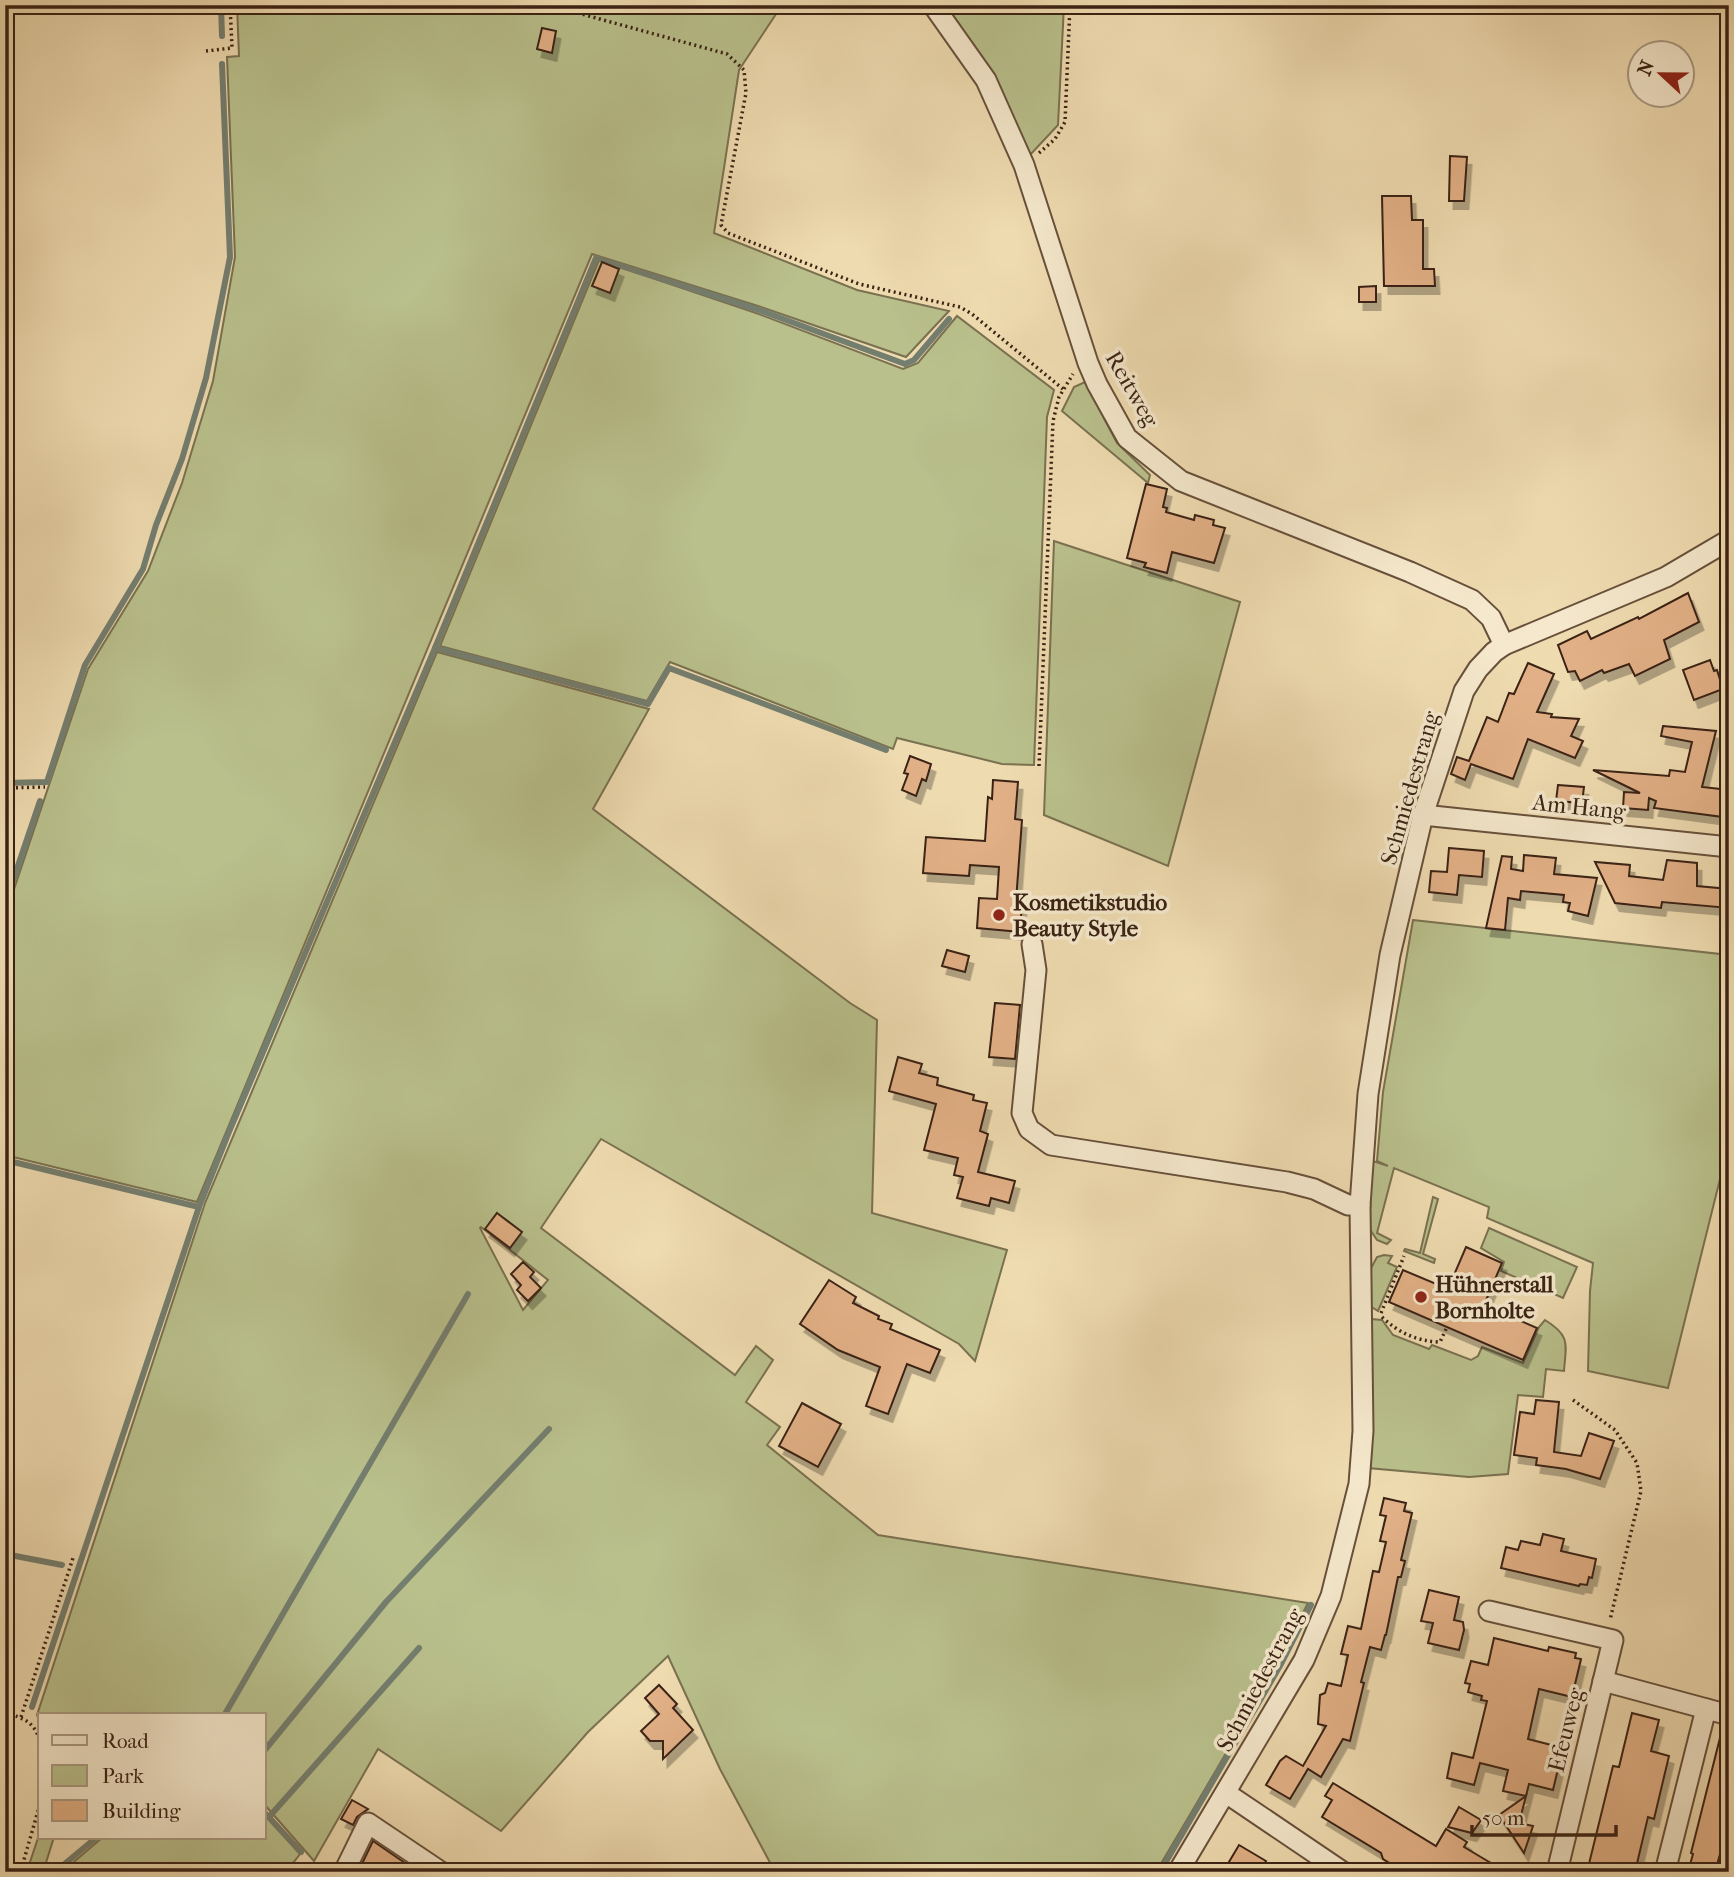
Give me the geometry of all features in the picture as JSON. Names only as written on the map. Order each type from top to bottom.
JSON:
[{"type":"street","name":"Reitweg","points":[[933,5],[986,80],[1024,165],[1088,363],[1127,438],[1181,481],[1472,600],[1491,618],[1504,645]]},
{"type":"street","name":"Schmiedestrang","points":[[1178,1872],[1304,1660],[1331,1596],[1359,1484],[1363,1431],[1360,1205],[1368,1094],[1390,955],[1423,815],[1464,691],[1478,669],[1504,645],[1666,578],[1729,540]]},
{"type":"street","name":"Am Hang","points":[[1423,815],[1729,847]]},
{"type":"street","points":[[1032,944],[1036,970],[1022,1113],[1029,1129],[1051,1145],[1287,1182],[1314,1189],[1348,1205],[1360,1205]]},
{"type":"street","points":[[1489,1612],[1606,1639]]},
{"type":"street","name":"Efeuweg","points":[[1557,1872],[1613,1640],[1606,1639]]},
{"type":"street","name":"Efeuweg","points":[[1603,1681],[1729,1715]]},
{"type":"street","points":[[1665,1872],[1706,1709]]},
{"type":"street","points":[[1226,1793],[1343,1872]]},
{"type":"street","points":[[344,1872],[368,1823],[440,1872]]},
{"type":"path","points":[[206,51],[232,48],[230,5]]},
{"type":"path","points":[[1024,165],[1055,139],[1065,122],[1070,5]]},
{"type":"path","points":[[567,10],[727,54],[744,70],[746,93],[721,225],[728,233],[859,284],[960,307],[1063,389]]},
{"type":"path","points":[[1039,766],[1053,422],[1063,389],[1074,372],[1088,363]]},
{"type":"path","points":[[5,788],[45,787]]},
{"type":"path","points":[[1380,1316],[1404,1256]]},
{"type":"path","points":[[1361,1311],[1380,1316],[1395,1330],[1422,1341],[1440,1342],[1447,1327]]},
{"type":"path","points":[[1573,1401],[1615,1430],[1637,1463],[1641,1491],[1606,1639]]},
{"type":"path","points":[[20,1717],[73,1558]]},
{"type":"path","points":[[5,1713],[27,1720],[38,1735]]},
{"type":"path","points":[[21,1870],[38,1811]]},
{"type":"green space","points":[[237,5],[782,5],[739,70],[714,233],[857,290],[949,311],[906,357],[758,306],[592,254],[197,1202],[5,1155],[5,916],[88,669],[148,571],[182,483],[213,381],[235,257],[227,57],[239,56]]},
{"type":"green space","points":[[946,5],[1064,5],[1058,125],[1030,155],[993,74]]},
{"type":"green space","points":[[599,260],[756,313],[903,369],[918,363],[957,316],[1054,390],[1047,417],[1034,765],[1002,764],[897,738],[893,749],[670,662],[647,701],[440,646]]},
{"type":"green space","points":[[1085,382],[1117,443],[1150,475],[1148,483],[1062,411],[1074,387]]},
{"type":"green space","points":[[1054,541],[1240,602],[1168,866],[1044,815]]},
{"type":"green space","points":[[437,652],[649,709],[593,809],[850,1003],[877,1020],[872,1213],[1007,1250],[975,1361],[959,1344],[601,1139],[541,1228],[735,1375],[756,1346],[773,1360],[746,1402],[780,1427],[767,1445],[878,1535],[1308,1603],[1253,1705],[1156,1872],[976,1872],[969,1867],[966,1872],[775,1872],[720,1769],[668,1656],[588,1732],[501,1831],[378,1749],[314,1861],[266,1806],[266,1713],[38,1713],[38,1717],[37,1715],[205,1203]],"holes":[[[481,1227],[548,1280],[523,1310],[480,1228]]]},
{"type":"green space","points":[[1413,920],[1729,955],[1729,1143],[1668,1388],[1588,1371],[1593,1263],[1487,1218],[1489,1207],[1394,1168],[1377,1233],[1391,1240],[1387,1244],[1377,1240],[1367,1225],[1370,1160],[1388,1166],[1377,1161],[1383,1092]]},
{"type":"green space","points":[[1433,1197],[1438,1199],[1423,1254],[1435,1259],[1434,1263],[1404,1251],[1405,1249],[1420,1253]]},
{"type":"green space","points":[[1489,1228],[1577,1267],[1563,1298],[1501,1271],[1504,1262],[1481,1248]]},
{"type":"green space","points":[[1392,1256],[1388,1263],[1397,1267],[1378,1311],[1370,1306],[1370,1270],[1377,1257]]},
{"type":"green space","points":[[1371,1319],[1382,1320],[1393,1335],[1429,1349],[1432,1345],[1471,1360],[1478,1356],[1482,1347],[1523,1363],[1539,1327],[1545,1320],[1559,1331],[1566,1347],[1564,1371],[1546,1369],[1543,1397],[1518,1395],[1508,1474],[1469,1477],[1368,1468],[1371,1427]]},
{"type":"green space","points":[[266,1816],[300,1854],[286,1872],[62,1872],[101,1839],[266,1839]]},
{"type":"green space","points":[[38,1838],[53,1839],[44,1869],[29,1865]]},
{"type":"building","points":[[542,28],[556,31],[552,53],[537,49]]},
{"type":"building","points":[[1450,156],[1467,157],[1464,201],[1449,201]]},
{"type":"building","points":[[1382,196],[1411,196],[1412,220],[1423,220],[1423,269],[1434,269],[1435,286],[1384,286]]},
{"type":"building","points":[[602,262],[619,269],[610,293],[592,286]]},
{"type":"building","points":[[1376,286],[1376,302],[1359,302],[1359,287]]},
{"type":"building","points":[[1146,484],[1167,489],[1163,507],[1167,508],[1166,512],[1194,520],[1195,515],[1214,520],[1213,525],[1225,528],[1214,563],[1172,552],[1167,573],[1144,567],[1146,563],[1127,558]]},
{"type":"building","points":[[1688,593],[1699,622],[1664,640],[1670,659],[1635,676],[1629,664],[1604,673],[1602,670],[1580,681],[1575,671],[1568,672],[1558,645],[1587,631],[1591,639],[1638,617],[1639,619]]},
{"type":"building","points":[[1710,660],[1714,671],[1717,670],[1723,689],[1694,700],[1683,670]]},
{"type":"building","points":[[1528,663],[1554,674],[1537,712],[1552,714],[1551,717],[1579,719],[1571,736],[1583,741],[1575,758],[1528,739],[1513,779],[1471,764],[1465,780],[1451,774],[1457,757],[1469,761],[1487,717],[1498,722],[1509,693],[1514,694]]},
{"type":"building","points":[[1663,726],[1716,731],[1702,787],[1729,790],[1729,815],[1723,814],[1723,817],[1654,808],[1656,801],[1649,798],[1648,810],[1623,808],[1624,792],[1640,793],[1593,770],[1669,776],[1670,770],[1685,772],[1692,742],[1661,736]]},
{"type":"building","points":[[910,756],[931,764],[926,781],[922,779],[916,796],[902,790],[908,774],[904,773]]},
{"type":"building","points":[[993,780],[1018,782],[1015,819],[1022,820],[1016,901],[1022,901],[1020,932],[977,928],[979,898],[997,899],[999,867],[970,865],[969,876],[923,873],[926,837],[985,841],[988,797],[992,799]]},
{"type":"building","points":[[1558,785],[1584,787],[1582,803],[1556,801]]},
{"type":"building","points":[[1449,848],[1484,851],[1482,877],[1459,875],[1457,895],[1429,892],[1431,871],[1447,872]]},
{"type":"building","points":[[1524,855],[1556,858],[1554,874],[1597,878],[1588,916],[1568,911],[1570,903],[1563,902],[1564,895],[1521,891],[1520,900],[1508,898],[1505,930],[1486,928],[1502,856],[1512,857],[1511,869],[1523,871]]},
{"type":"building","points":[[1667,860],[1697,863],[1697,886],[1729,889],[1729,908],[1662,902],[1661,908],[1615,903],[1595,862],[1630,865],[1629,876],[1663,880]]},
{"type":"building","points":[[947,950],[969,956],[965,972],[942,966]]},
{"type":"building","points":[[995,1003],[1020,1005],[1015,1059],[989,1057]]},
{"type":"building","points":[[898,1057],[922,1064],[919,1073],[938,1078],[937,1085],[974,1095],[973,1100],[987,1103],[980,1131],[988,1134],[978,1172],[1015,1181],[1009,1203],[991,1198],[989,1206],[957,1198],[963,1177],[954,1175],[958,1158],[924,1150],[936,1104],[889,1091]]},
{"type":"building","points":[[497,1213],[522,1232],[510,1248],[485,1229]]},
{"type":"building","points":[[1466,1247],[1502,1263],[1484,1305],[1537,1328],[1523,1360],[1389,1302],[1403,1270],[1448,1289]]},
{"type":"building","points":[[523,1262],[534,1272],[530,1277],[541,1288],[528,1301],[517,1290],[521,1285],[511,1274]]},
{"type":"building","points":[[829,1280],[856,1297],[853,1303],[879,1316],[878,1319],[892,1324],[890,1329],[940,1350],[930,1373],[907,1364],[888,1414],[866,1406],[880,1367],[838,1350],[800,1324]]},
{"type":"building","points":[[1536,1400],[1559,1402],[1554,1452],[1581,1456],[1589,1433],[1614,1441],[1600,1479],[1566,1469],[1536,1465],[1537,1458],[1514,1455],[1520,1412],[1534,1414]]},
{"type":"building","points":[[802,1403],[841,1424],[818,1467],[779,1446]]},
{"type":"building","points":[[1384,1498],[1406,1503],[1404,1511],[1412,1513],[1401,1560],[1405,1561],[1401,1577],[1398,1577],[1386,1635],[1381,1650],[1370,1647],[1350,1741],[1343,1739],[1321,1777],[1308,1769],[1290,1799],[1266,1785],[1280,1761],[1286,1756],[1303,1766],[1326,1726],[1318,1724],[1320,1695],[1325,1693],[1328,1683],[1341,1686],[1348,1655],[1341,1654],[1348,1626],[1361,1629],[1373,1571],[1379,1572],[1386,1542],[1380,1541],[1386,1516],[1380,1515]]},
{"type":"building","points":[[1543,1534],[1564,1539],[1561,1551],[1596,1559],[1592,1578],[1589,1577],[1587,1585],[1579,1586],[1501,1568],[1506,1547],[1518,1550],[1521,1541],[1540,1545]]},
{"type":"building","points":[[1429,1590],[1459,1597],[1454,1620],[1463,1622],[1464,1630],[1459,1650],[1428,1643],[1433,1623],[1421,1621]]},
{"type":"building","points":[[1494,1638],[1548,1651],[1549,1647],[1576,1653],[1575,1658],[1581,1659],[1572,1697],[1539,1689],[1528,1739],[1563,1748],[1553,1790],[1529,1784],[1526,1796],[1503,1791],[1508,1770],[1480,1763],[1474,1785],[1447,1778],[1452,1753],[1473,1758],[1487,1701],[1481,1700],[1482,1696],[1468,1692],[1470,1684],[1465,1683],[1471,1661],[1488,1665]]},
{"type":"building","points":[[659,1685],[677,1704],[673,1708],[693,1730],[663,1759],[663,1741],[650,1741],[641,1731],[659,1714],[645,1698]]},
{"type":"building","points":[[1632,1713],[1659,1720],[1651,1751],[1669,1756],[1654,1819],[1648,1817],[1635,1872],[1587,1872],[1613,1766],[1619,1767]]},
{"type":"building","points":[[1723,1726],[1729,1727],[1729,1822],[1715,1872],[1688,1872],[1693,1854],[1691,1853]]},
{"type":"building","points":[[1333,1783],[1436,1846],[1446,1829],[1467,1842],[1464,1847],[1506,1872],[1412,1872],[1401,1865],[1396,1867],[1383,1859],[1381,1853],[1322,1817],[1332,1800],[1325,1796]]},
{"type":"building","points":[[1526,1796],[1519,1823],[1533,1826],[1524,1853],[1499,1815]]},
{"type":"building","points":[[352,1800],[368,1809],[357,1817],[353,1825],[341,1819]]},
{"type":"building","points":[[1459,1807],[1481,1820],[1472,1833],[1448,1827]]},
{"type":"building","points":[[373,1841],[405,1863],[400,1872],[358,1872]]},
{"type":"building","points":[[1239,1845],[1266,1861],[1260,1872],[1223,1872]]},
{"type":"waterway","points":[[221,5],[222,36]]},
{"type":"waterway","points":[[5,783],[47,782],[85,665],[143,569],[156,525],[182,459],[206,378],[230,257],[222,64]]},
{"type":"waterway","points":[[199,1207],[596,258],[759,310],[905,364],[914,360],[949,319]]},
{"type":"waterway","points":[[435,648],[648,704],[669,668],[886,750]]},
{"type":"waterway","points":[[5,904],[40,801]]},
{"type":"waterway","points":[[5,1160],[199,1207],[32,1707]]},
{"type":"waterway","points":[[226,1713],[468,1294]]},
{"type":"waterway","points":[[266,1749],[386,1602],[549,1429]]},
{"type":"waterway","points":[[5,1554],[62,1565]]},
{"type":"waterway","points":[[1160,1872],[1281,1664],[1311,1605]]},
{"type":"waterway","points":[[269,1817],[419,1648]]},
{"type":"waterway","points":[[266,1814],[301,1852]]},
{"type":"waterway","points":[[55,1872],[95,1839]]},
{"type":"place","name":"Kosmetikstudio Beauty Style","points":[[999,915]]},
{"type":"place","name":"Hühnerstall Bornholte","points":[[1421,1297]]}]
